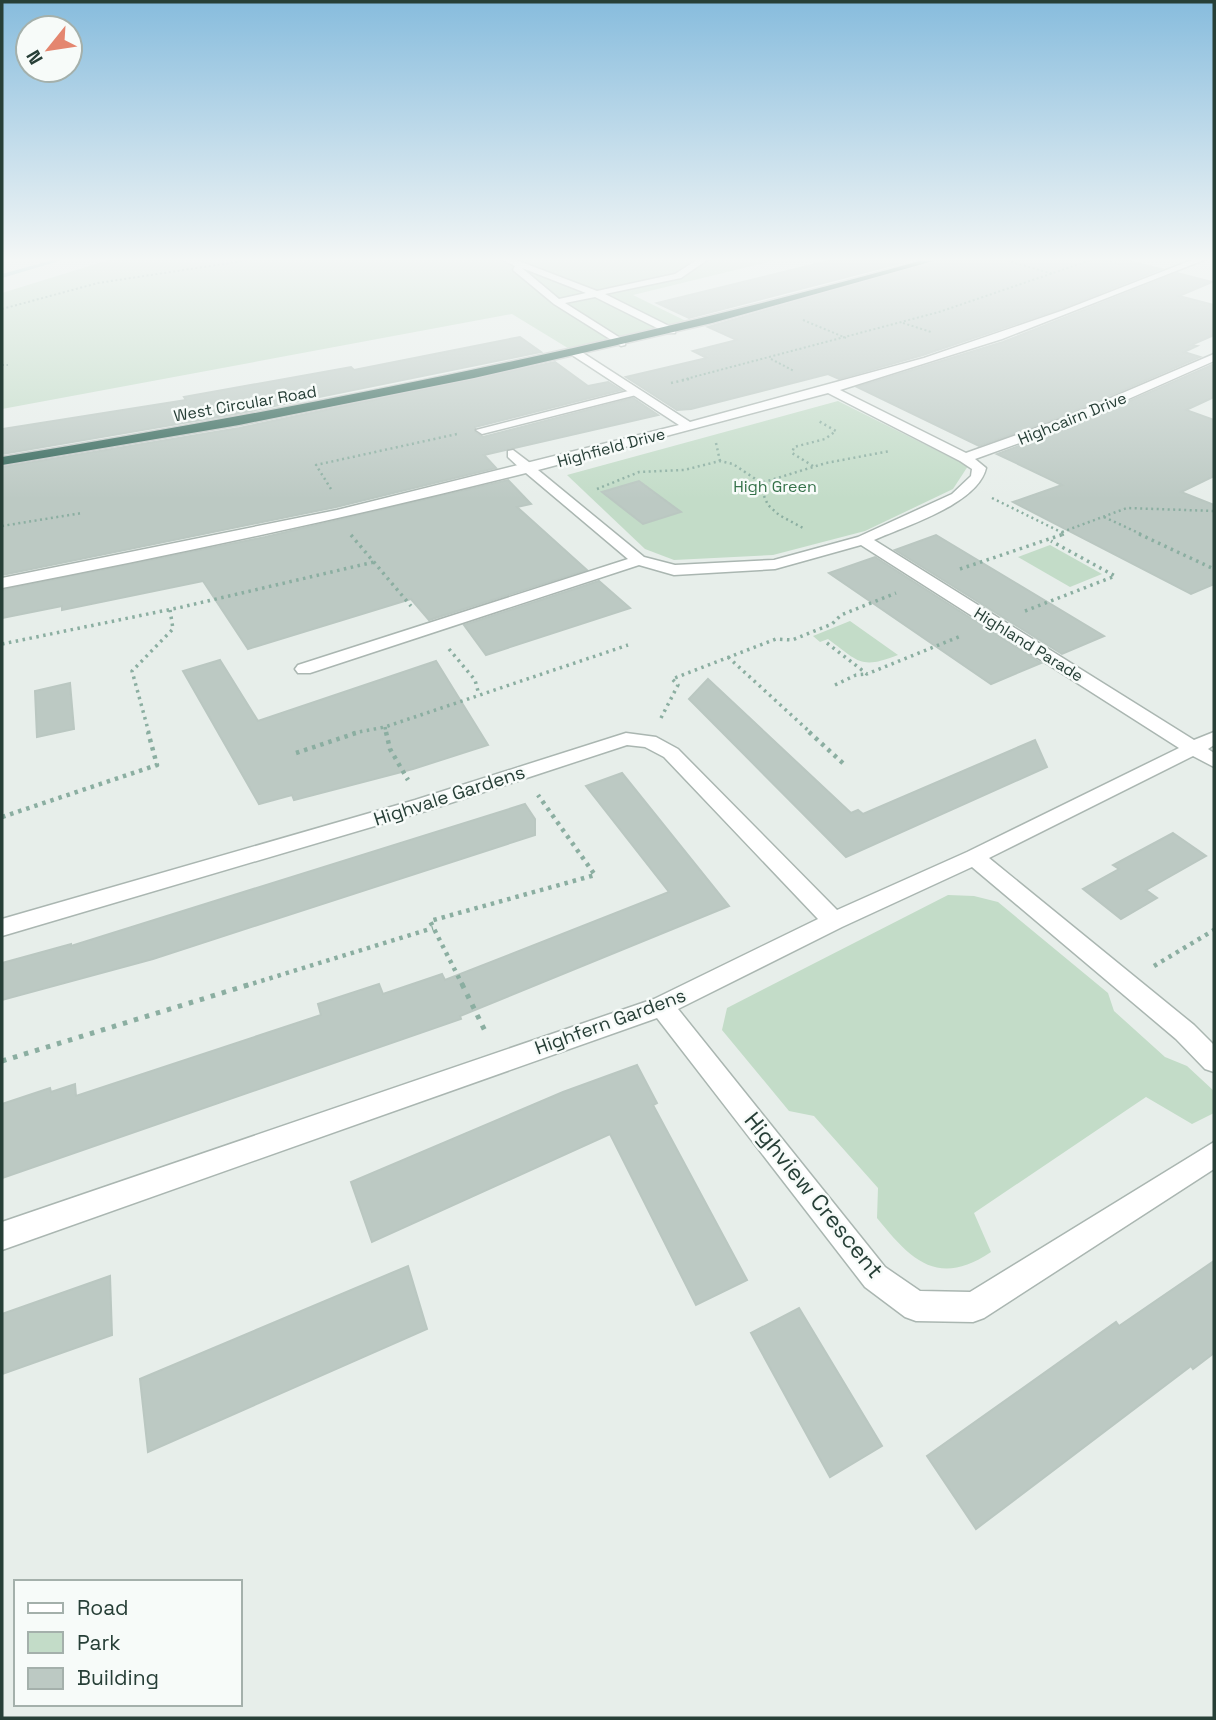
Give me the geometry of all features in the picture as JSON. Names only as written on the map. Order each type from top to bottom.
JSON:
[{"type":"highway","name":"West Circular Road","points":[[2,461],[256,417],[641,338]]},
{"type":"street","points":[[613,338],[621,343]]},
{"type":"street","name":"Highfield Drive","points":[[2,583],[340,513],[529,469],[829,389],[992,338]]},
{"type":"street","points":[[576,353],[688,426]]},
{"type":"street","name":"Highcairn Drive","points":[[965,458],[1068,421],[1214,357]]},
{"type":"street","points":[[513,454],[639,560],[674,570],[775,564],[863,540],[957,496],[977,477],[979,468],[965,458],[829,389]]},
{"type":"street","points":[[482,430],[636,392]]},
{"type":"street","name":"Highland Parade","points":[[863,540],[1208,749]]},
{"type":"street","points":[[304,669],[639,560]]},
{"type":"street","name":"Highvale Gardens","points":[[2,927],[352,826],[626,739],[649,741]]},
{"type":"street","points":[[649,741],[671,753],[834,920]]},
{"type":"street","name":"Highfern Gardens","points":[[2,1236],[662,1006],[834,920],[1208,749]]},
{"type":"street","points":[[974,857],[1185,1032],[1214,1061]]},
{"type":"street","name":"Highview Crescent","points":[[662,1006],[876,1277],[916,1306],[973,1307],[1214,1154]]},
{"type":"path","points":[[636,392],[846,338]]},
{"type":"path","points":[[2,365],[8,365]]},
{"type":"path","points":[[813,467],[792,453],[793,447],[825,439],[836,431],[823,421]]},
{"type":"path","points":[[397,590],[346,529],[337,499],[316,465],[482,430]]},
{"type":"path","points":[[717,443],[720,461]]},
{"type":"path","points":[[758,484],[813,467],[892,450],[940,446]]},
{"type":"path","points":[[585,515],[617,505],[597,489],[629,476],[639,472],[684,470],[720,461],[733,464],[758,484],[768,505],[779,515],[842,546]]},
{"type":"path","points":[[649,741],[678,685],[672,679],[776,639],[792,640],[832,624],[841,615],[927,580],[1006,552],[1015,554],[1065,534],[1006,503],[964,490]]},
{"type":"path","points":[[1062,532],[1127,508],[1214,511]]},
{"type":"path","points":[[2,526],[82,513]]},
{"type":"path","points":[[1104,516],[1214,569]]},
{"type":"path","points":[[835,685],[1115,576],[1050,540]]},
{"type":"path","points":[[2,644],[170,610],[374,562]]},
{"type":"path","points":[[2,817],[32,810],[157,765],[132,671],[173,629],[170,610]]},
{"type":"path","points":[[827,643],[867,674]]},
{"type":"path","points":[[296,753],[363,730],[385,727],[628,645]]},
{"type":"path","points":[[450,650],[475,680],[478,695]]},
{"type":"path","points":[[728,657],[846,766]]},
{"type":"path","points":[[385,727],[390,749],[399,763]]},
{"type":"path","points":[[499,1061],[430,921],[595,875],[521,772]]},
{"type":"path","points":[[2,1061],[433,928]]},
{"type":"path","points":[[1126,983],[1214,930]]},
{"type":"green space","points":[[2,338],[382,338],[2,409]]},
{"type":"green space","points":[[552,338],[638,338],[576,353]]},
{"type":"green space","name":"High Green","points":[[838,401],[968,466],[953,489],[865,531],[773,555],[674,560],[645,549],[567,475]]},
{"type":"green space","points":[[1050,545],[1102,574],[1070,587],[1018,557]]},
{"type":"green space","points":[[850,621],[898,655],[875,662],[860,661],[828,639],[820,642],[813,636]]},
{"type":"green space","points":[[948,895],[974,896],[998,902],[1108,993],[1114,1011],[1165,1057],[1187,1066],[1214,1091],[1214,1113],[1192,1124],[1146,1097],[974,1213],[991,1252],[972,1263],[956,1268],[927,1264],[914,1257],[889,1233],[877,1218],[878,1188],[814,1116],[789,1111],[722,1030],[727,1008]]},
{"type":"building","points":[[514,338],[522,338],[541,352],[236,414],[2,454],[2,429],[186,400],[184,397],[351,367],[354,370]]},
{"type":"building","points":[[733,338],[973,338],[839,379],[828,374],[691,409],[677,410],[626,377],[707,358],[693,351],[737,340]]},
{"type":"building","points":[[1012,338],[1206,338],[1191,345],[1197,346],[1184,352],[1200,357],[1063,416],[979,446],[857,387]]},
{"type":"building","points":[[555,362],[588,386],[608,382],[621,390],[475,427],[475,432],[483,437],[633,398],[658,415],[484,455],[496,468],[336,507],[2,575],[2,467],[239,428]]},
{"type":"building","points":[[1214,364],[1214,397],[1186,410],[1214,420],[1214,476],[1181,492],[1214,505],[1214,584],[1191,594],[1013,502],[1062,485],[997,454],[1073,426]]},
{"type":"building","points":[[508,480],[531,504],[517,507],[587,570],[429,620],[411,599],[248,649],[203,581],[62,610],[62,606],[2,618],[2,590],[265,537]]},
{"type":"building","points":[[639,481],[681,512],[643,524],[602,492]]},
{"type":"building","points":[[936,535],[1104,636],[1062,654],[895,550]]},
{"type":"building","points":[[875,557],[1041,663],[991,684],[829,573]]},
{"type":"building","points":[[599,581],[630,608],[486,655],[464,625]]},
{"type":"building","points":[[220,660],[258,721],[436,661],[488,745],[413,769],[294,800],[292,795],[259,804],[183,671]]},
{"type":"building","points":[[708,679],[851,813],[858,810],[863,814],[1035,740],[1047,767],[846,857],[689,699]]},
{"type":"building","points":[[70,683],[74,729],[37,737],[35,691]]},
{"type":"building","points":[[622,773],[729,906],[460,1016],[461,1019],[2,1178],[2,1104],[50,1088],[51,1092],[75,1084],[76,1096],[321,1015],[318,1004],[379,984],[383,994],[442,974],[445,980],[669,892],[586,786]]},
{"type":"building","points":[[525,804],[535,819],[535,835],[153,959],[2,1000],[2,963],[71,946]]},
{"type":"building","points":[[1173,833],[1206,856],[1146,890],[1157,898],[1121,919],[1083,889],[1119,869],[1113,865]]},
{"type":"building","points":[[637,1065],[657,1103],[653,1105],[747,1280],[696,1305],[610,1134],[372,1242],[351,1182],[563,1092]]},
{"type":"building","points":[[1214,1261],[1214,1353],[1193,1369],[1191,1366],[976,1529],[927,1456],[1116,1322],[1119,1326]]},
{"type":"building","points":[[408,1266],[427,1329],[148,1452],[140,1379]]},
{"type":"building","points":[[110,1276],[112,1335],[2,1374],[2,1314]]},
{"type":"building","points":[[799,1308],[882,1446],[830,1477],[751,1333]]}]
